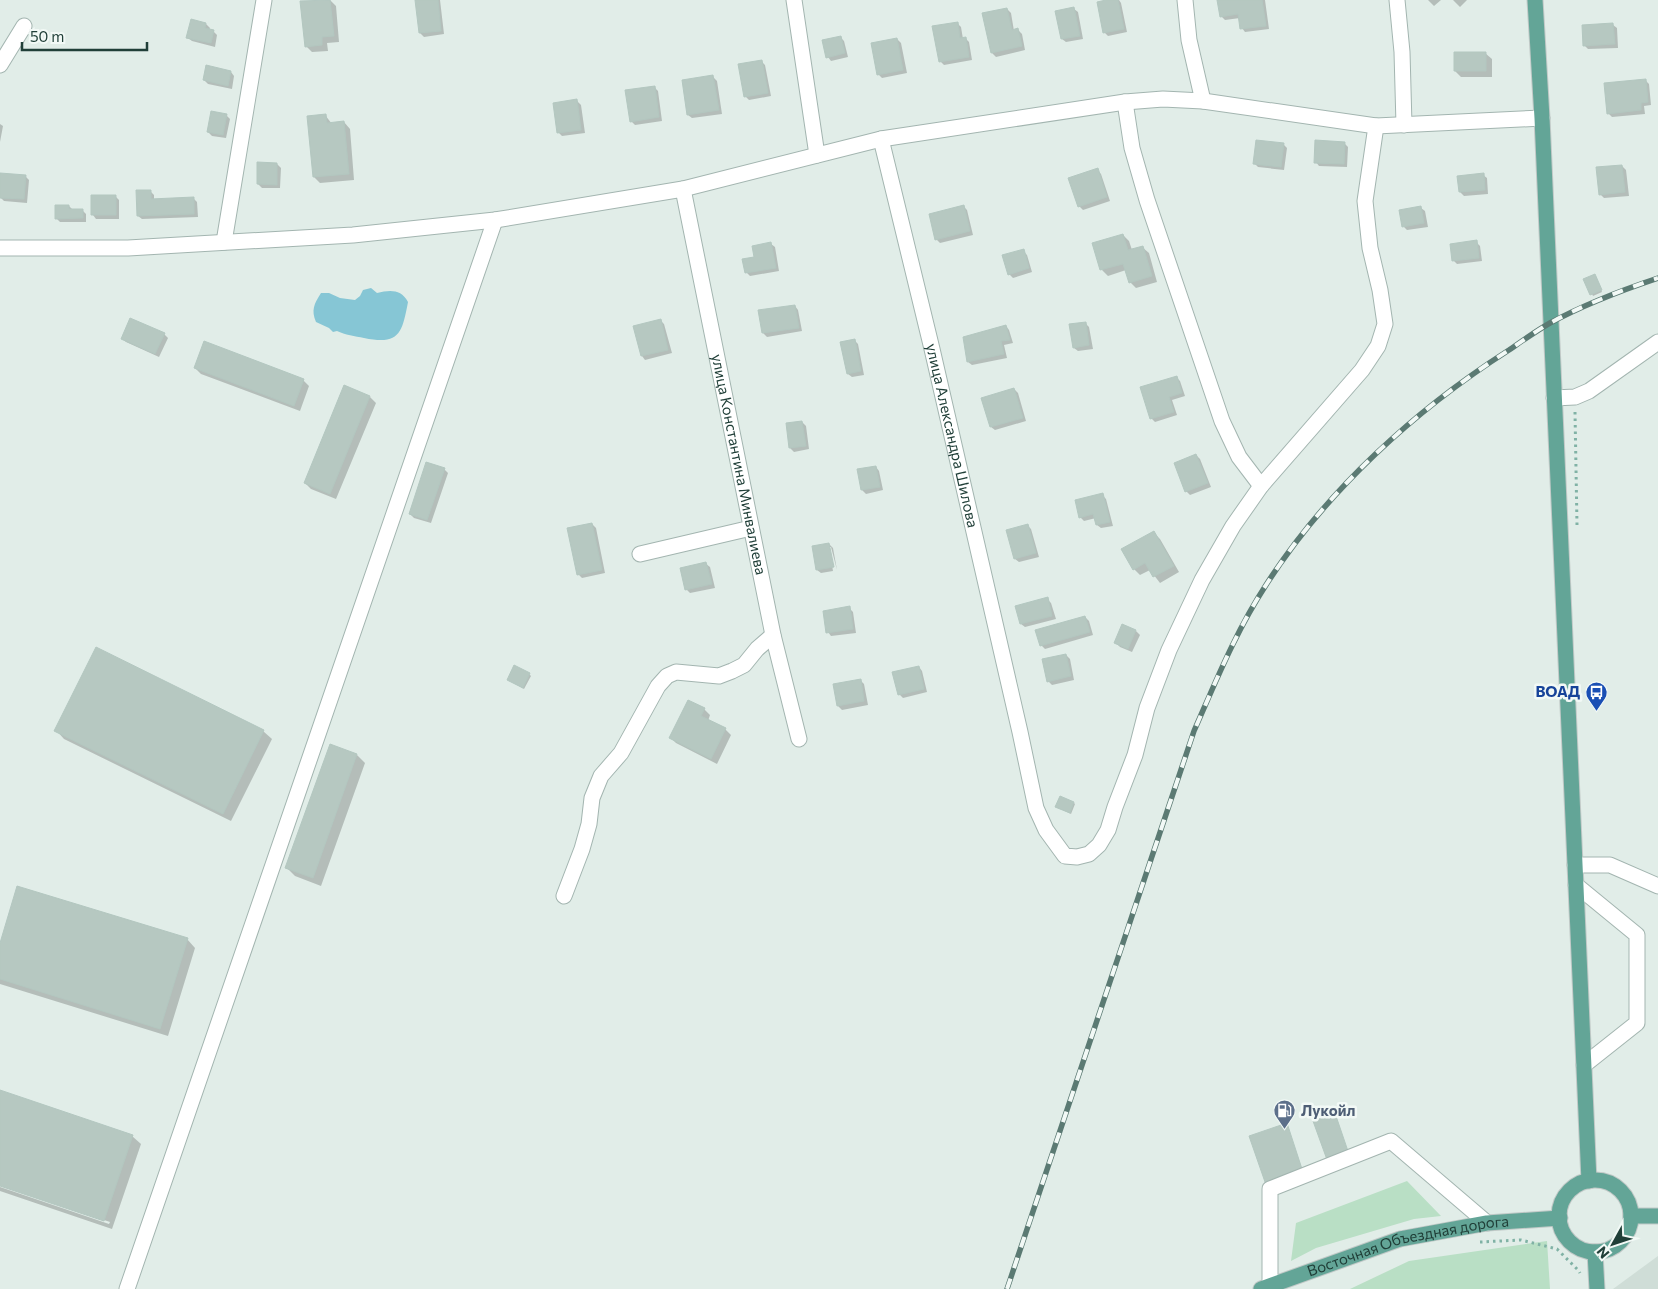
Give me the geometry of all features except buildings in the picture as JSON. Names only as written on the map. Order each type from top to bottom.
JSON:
[{"type":"main road","points":[[1535,0],[1542,118],[1589,1181]]},
{"type":"main road","points":[[1589,1181],[1606,1182],[1619,1189],[1628,1201],[1631,1216],[1629,1227],[1621,1240],[1609,1249],[1595,1252],[1582,1249],[1571,1242],[1562,1230],[1560,1218],[1561,1205],[1568,1193],[1576,1186],[1589,1181]]},
{"type":"main road","points":[[1631,1216],[1658,1216]]},
{"type":"main road","name":"Восточная Объездная дорога","points":[[1265,1287],[1400,1239],[1488,1222],[1560,1218]]},
{"type":"main road","points":[[1595,1252],[1597,1289]]},
{"type":"street","points":[[224,242],[264,0]]},
{"type":"street","points":[[794,0],[818,155]]},
{"type":"street","points":[[1185,0],[1189,40],[1203,101]]},
{"type":"street","points":[[1397,0],[1402,52],[1404,125]]},
{"type":"street","points":[[0,66],[24,26]]},
{"type":"street","points":[[0,248],[128,248],[353,235],[494,220],[683,189],[881,139],[1125,102],[1163,99],[1203,101],[1376,126],[1542,118]]},
{"type":"street","points":[[1125,102],[1132,148],[1147,200],[1222,420],[1239,457],[1261,486],[1362,370],[1378,346],[1384,324],[1380,290],[1370,248],[1365,201],[1376,126]]},
{"type":"street","name":"улица Александра Шилова","points":[[881,139],[936,368],[1036,808],[1046,830],[1065,856],[1077,858],[1089,854],[1099,845],[1108,830],[1135,755],[1147,708],[1170,650],[1198,588],[1234,526],[1261,486]]},
{"type":"street","name":"улица Константина Минвалиева","points":[[683,189],[773,635],[799,738]]},
{"type":"street","points":[[127,1289],[494,220]]},
{"type":"street","points":[[1554,398],[1574,397],[1589,391],[1658,342]]},
{"type":"street","points":[[640,554],[751,528]]},
{"type":"street","points":[[564,896],[582,850],[589,824],[592,798],[601,776],[621,753],[658,686],[667,676],[676,672],[718,676],[732,671],[744,665],[757,649],[773,635]]},
{"type":"street","points":[[1575,865],[1610,865],[1658,886]]},
{"type":"street","points":[[1576,885],[1637,935],[1637,1023],[1584,1065]]},
{"type":"street","points":[[1265,1287],[1270,1188],[1391,1141],[1488,1222]]},
{"type":"path","points":[[1472,1242],[1521,1240],[1557,1249],[1580,1271],[1580,1280]]},
{"type":"shaded area","points":[[1658,1256],[1658,1289],[1613,1289]]},
{"type":"green space","points":[[1407,1181],[1441,1216],[1414,1219],[1316,1248],[1291,1261],[1296,1223]]},
{"type":"green space","points":[[1547,1241],[1550,1289],[1350,1289],[1409,1261]]},
{"type":"water","points":[[371,288],[377,293],[391,291],[399,293],[408,302],[404,322],[397,335],[385,340],[376,340],[343,334],[337,331],[333,332],[316,322],[314,307],[321,293],[329,293],[340,298],[355,300],[363,290]]},
{"type":"railway","points":[[1007,1289],[1194,731],[1236,638],[1255,602],[1290,550],[1344,485],[1407,426],[1440,399],[1474,373],[1550,323],[1603,298],[1658,278]]},
{"type":"place","name":"ВОАД","points":[[1596,711]]},
{"type":"place","name":"Лукойл","points":[[1285,1130]]}]
